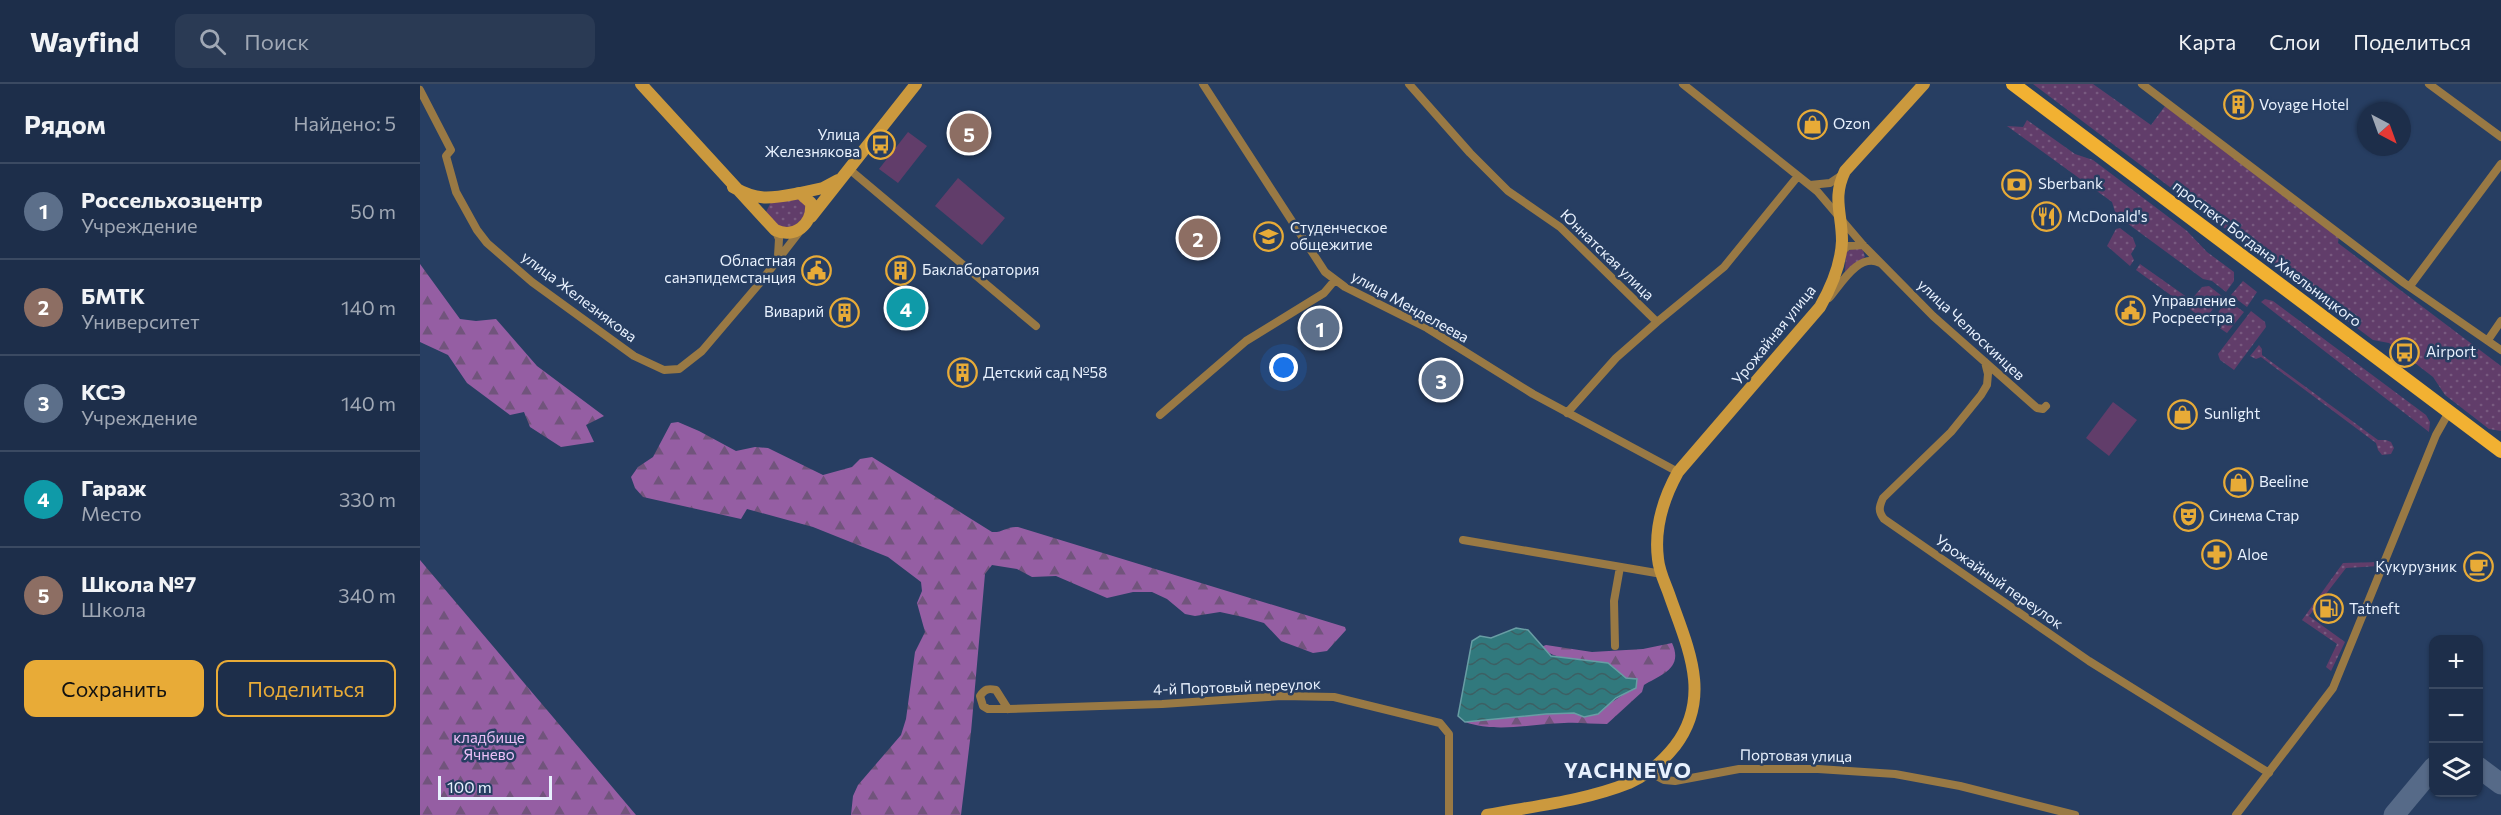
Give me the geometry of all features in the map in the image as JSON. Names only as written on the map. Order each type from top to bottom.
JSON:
[{"type":"main road","name":"проспект Богдана Хмельницкого","points":[[2013,84],[2501,451]]},
{"type":"street","points":[[641,84],[733,187],[775,230],[783,234],[792,234],[805,224],[811,203],[800,193],[770,198],[754,197],[733,187]]},
{"type":"street","name":"улица Железнякова","points":[[420,90],[451,150],[446,156],[456,192],[477,230],[502,258],[633,356],[664,370],[673,370],[687,365],[723,327],[916,84]]},
{"type":"street","name":"улица Менделеева","points":[[1203,84],[1325,273],[1364,297],[1427,328],[1567,413],[1678,472]]},
{"type":"street","name":"Юннатская улица","points":[[1409,84],[1470,153],[1508,191],[1560,227],[1657,322]]},
{"type":"street","points":[[1683,84],[1810,185],[1830,183],[1845,171]]},
{"type":"street","points":[[2142,84],[2410,286],[2501,350]]},
{"type":"street","points":[[2429,84],[2501,137]]},
{"type":"street","name":"Урожайная улица","points":[[1649,772],[1672,750],[1685,730],[1693,707],[1695,685],[1692,661],[1662,574],[1657,549],[1659,521],[1667,495],[1678,472],[1820,307],[1835,278],[1841,252],[1838,190],[1845,171],[1917,86]]},
{"type":"street","points":[[2410,286],[2501,164]]},
{"type":"street","points":[[845,174],[1036,326]]},
{"type":"street","name":"улица Железнякова","points":[[800,193],[822,188],[845,174]]},
{"type":"street","points":[[1567,413],[1616,358],[1724,267],[1798,176]]},
{"type":"street","name":"улица Челюскинцев","points":[[1810,185],[1836,210],[1840,219],[1863,245],[1933,316],[2037,408],[2043,409],[2046,406]]},
{"type":"street","points":[[1817,191],[1830,194],[1838,190]]},
{"type":"street","points":[[764,219],[763,206],[770,198]]},
{"type":"street","points":[[775,230],[779,239],[778,257]]},
{"type":"street","points":[[1841,252],[1848,246],[1863,245]]},
{"type":"street","points":[[1820,307],[1860,263],[1870,260],[1881,263]]},
{"type":"street","points":[[1160,415],[1246,341],[1324,293],[1335,280]]},
{"type":"street","points":[[2488,340],[2501,321]]},
{"type":"street","name":"Урожайный переулок","points":[[1985,362],[1988,374],[1987,385],[1981,395],[1951,432],[1883,498],[1879,506],[1884,519],[2089,660],[2269,773]]},
{"type":"street","points":[[2236,815],[2333,688],[2436,435],[2449,412]]},
{"type":"street","points":[[1463,540],[1662,574]]},
{"type":"street","points":[[1615,646],[1614,601],[1620,567]]},
{"type":"street","name":"4-й Портовый переулок","points":[[1008,709],[1162,704],[1282,696],[1334,697],[1375,706],[1440,723],[1445,728],[1449,734],[1449,815]]},
{"type":"street","name":"Портовая улица","points":[[1649,772],[1664,780],[1675,781],[1739,770],[1818,769],[1895,774],[1981,791],[2075,815]]},
{"type":"street","points":[[1487,815],[1606,791],[1649,772]]},
{"type":"shaded area","points":[[2033,84],[2093,84],[2151,125],[2165,106],[2339,236],[2338,243],[2501,366],[2501,431],[2489,429],[2445,395],[2433,377],[2389,343],[2373,340]]},
{"type":"shaded area","points":[[2027,120],[2075,154],[2093,160],[2187,231],[2207,252],[2234,272],[2234,281],[2226,292],[2212,281],[2203,279],[2116,215],[2112,202],[2007,126],[2023,127]]},
{"type":"shaded area","points":[[908,132],[927,146],[898,183],[879,169]]},
{"type":"shaded area","points":[[958,178],[1005,218],[982,245],[935,206]]},
{"type":"shaded area","points":[[799,198],[807,205],[805,217],[790,229],[777,226],[766,212],[771,202]]},
{"type":"shaded area","points":[[2120,228],[2133,238],[2136,246],[2131,254],[2134,260],[2130,266],[2107,246],[2116,229]]},
{"type":"shaded area","points":[[1857,247],[1863,250],[1865,257],[1845,272],[1846,252]]},
{"type":"shaded area","points":[[2140,264],[2191,300],[2202,287],[2209,286],[2222,296],[2205,320],[2136,270]]},
{"type":"shaded area","points":[[2243,281],[2257,292],[2247,307],[2231,295]]},
{"type":"shaded area","points":[[2265,299],[2273,301],[2426,415],[2430,422],[2429,432],[2261,302]]},
{"type":"shaded area","points":[[2227,300],[2244,312],[2227,333],[2215,325],[2219,311]]},
{"type":"shaded area","points":[[2251,311],[2265,322],[2266,327],[2234,370],[2220,360],[2218,354]]},
{"type":"shaded area","points":[[2259,345],[2262,355],[2378,440],[2391,442],[2394,448],[2391,454],[2382,455],[2376,443],[2261,357],[2256,359],[2250,356]]},
{"type":"shaded area","points":[[2113,402],[2137,420],[2109,456],[2086,438]]},
{"type":"shaded area","points":[[2381,562],[2379,566],[2346,568],[2309,616],[2345,642],[2331,671],[2326,667],[2337,644],[2302,620],[2343,563]]},
{"type":"green space","points":[[420,264],[460,319],[476,321],[496,319],[537,366],[604,416],[586,425],[594,442],[561,447],[530,427],[524,412],[510,415],[467,383],[448,355],[420,342]]},
{"type":"green space","points":[[678,422],[736,451],[755,447],[768,448],[823,475],[852,467],[860,459],[872,457],[992,532],[1018,527],[1345,627],[1346,630],[1327,651],[1313,653],[1281,641],[1264,623],[1220,612],[1195,616],[1185,614],[1167,599],[1152,592],[1133,592],[1107,598],[1056,576],[1032,577],[1017,569],[992,565],[985,574],[961,815],[851,815],[853,796],[858,785],[901,735],[906,719],[915,652],[925,632],[917,603],[922,591],[921,582],[888,557],[813,527],[747,509],[741,519],[643,497],[635,488],[631,477],[638,467],[653,457],[671,423]]},
{"type":"green space","name":"кладбище Ячнево","points":[[420,560],[636,815],[420,815]]},
{"type":"green space","points":[[1672,643],[1675,652],[1673,665],[1644,685],[1642,692],[1607,724],[1569,723],[1489,727],[1465,722],[1546,714],[1574,713],[1584,717],[1598,714],[1632,689],[1622,675],[1612,667],[1600,662],[1564,658],[1552,654],[1541,647],[1546,645],[1592,652],[1643,649]]},
{"type":"water","points":[[1516,628],[1528,630],[1551,656],[1608,663],[1626,678],[1637,679],[1636,688],[1616,698],[1598,714],[1584,717],[1574,713],[1546,714],[1465,722],[1458,716],[1472,641],[1480,636],[1491,638]]},
{"type":"taxiway","points":[[2483,771],[2501,784]]},
{"type":"taxiway","points":[[2394,815],[2429,773]]},
{"type":"place","name":"Voyage Hotel","points":[[2238,105]]},
{"type":"place","name":"Ozon","points":[[1812,124]]},
{"type":"place","name":"Школа №7","points":[[969,133]]},
{"type":"place","name":"Улица Железнякова","points":[[881,144]]},
{"type":"place","name":"Sberbank","points":[[2017,184]]},
{"type":"place","name":"McDonald's","points":[[2046,217]]},
{"type":"place","name":"Студенческое общежитие","points":[[1269,237]]},
{"type":"place","name":"БМТК","points":[[1198,238]]},
{"type":"place","name":"Областная санэпидемстанция","points":[[817,270]]},
{"type":"place","name":"Баклаборатория","points":[[901,270]]},
{"type":"place","name":"Гараж","points":[[906,308]]},
{"type":"place","name":"Управление Росреестра","points":[[2131,310]]},
{"type":"place","name":"Виварий","points":[[845,312]]},
{"type":"place","name":"Россельхозцентр","points":[[1320,328]]},
{"type":"place","name":"Airport","points":[[2405,352]]},
{"type":"place","name":"Детский сад №58","points":[[962,373]]},
{"type":"place","name":"КСЭ","points":[[1441,380]]},
{"type":"place","name":"Sunlight","points":[[2183,414]]},
{"type":"place","name":"Beeline","points":[[2238,482]]},
{"type":"place","name":"Синема Стар","points":[[2188,516]]},
{"type":"place","name":"Aloe","points":[[2216,555]]},
{"type":"place","name":"Кукурузник","points":[[2478,567]]},
{"type":"place","name":"Tatneft","points":[[2328,609]]},
{"type":"district","name":"YACHNEVO","points":[[1628,771]]}]
